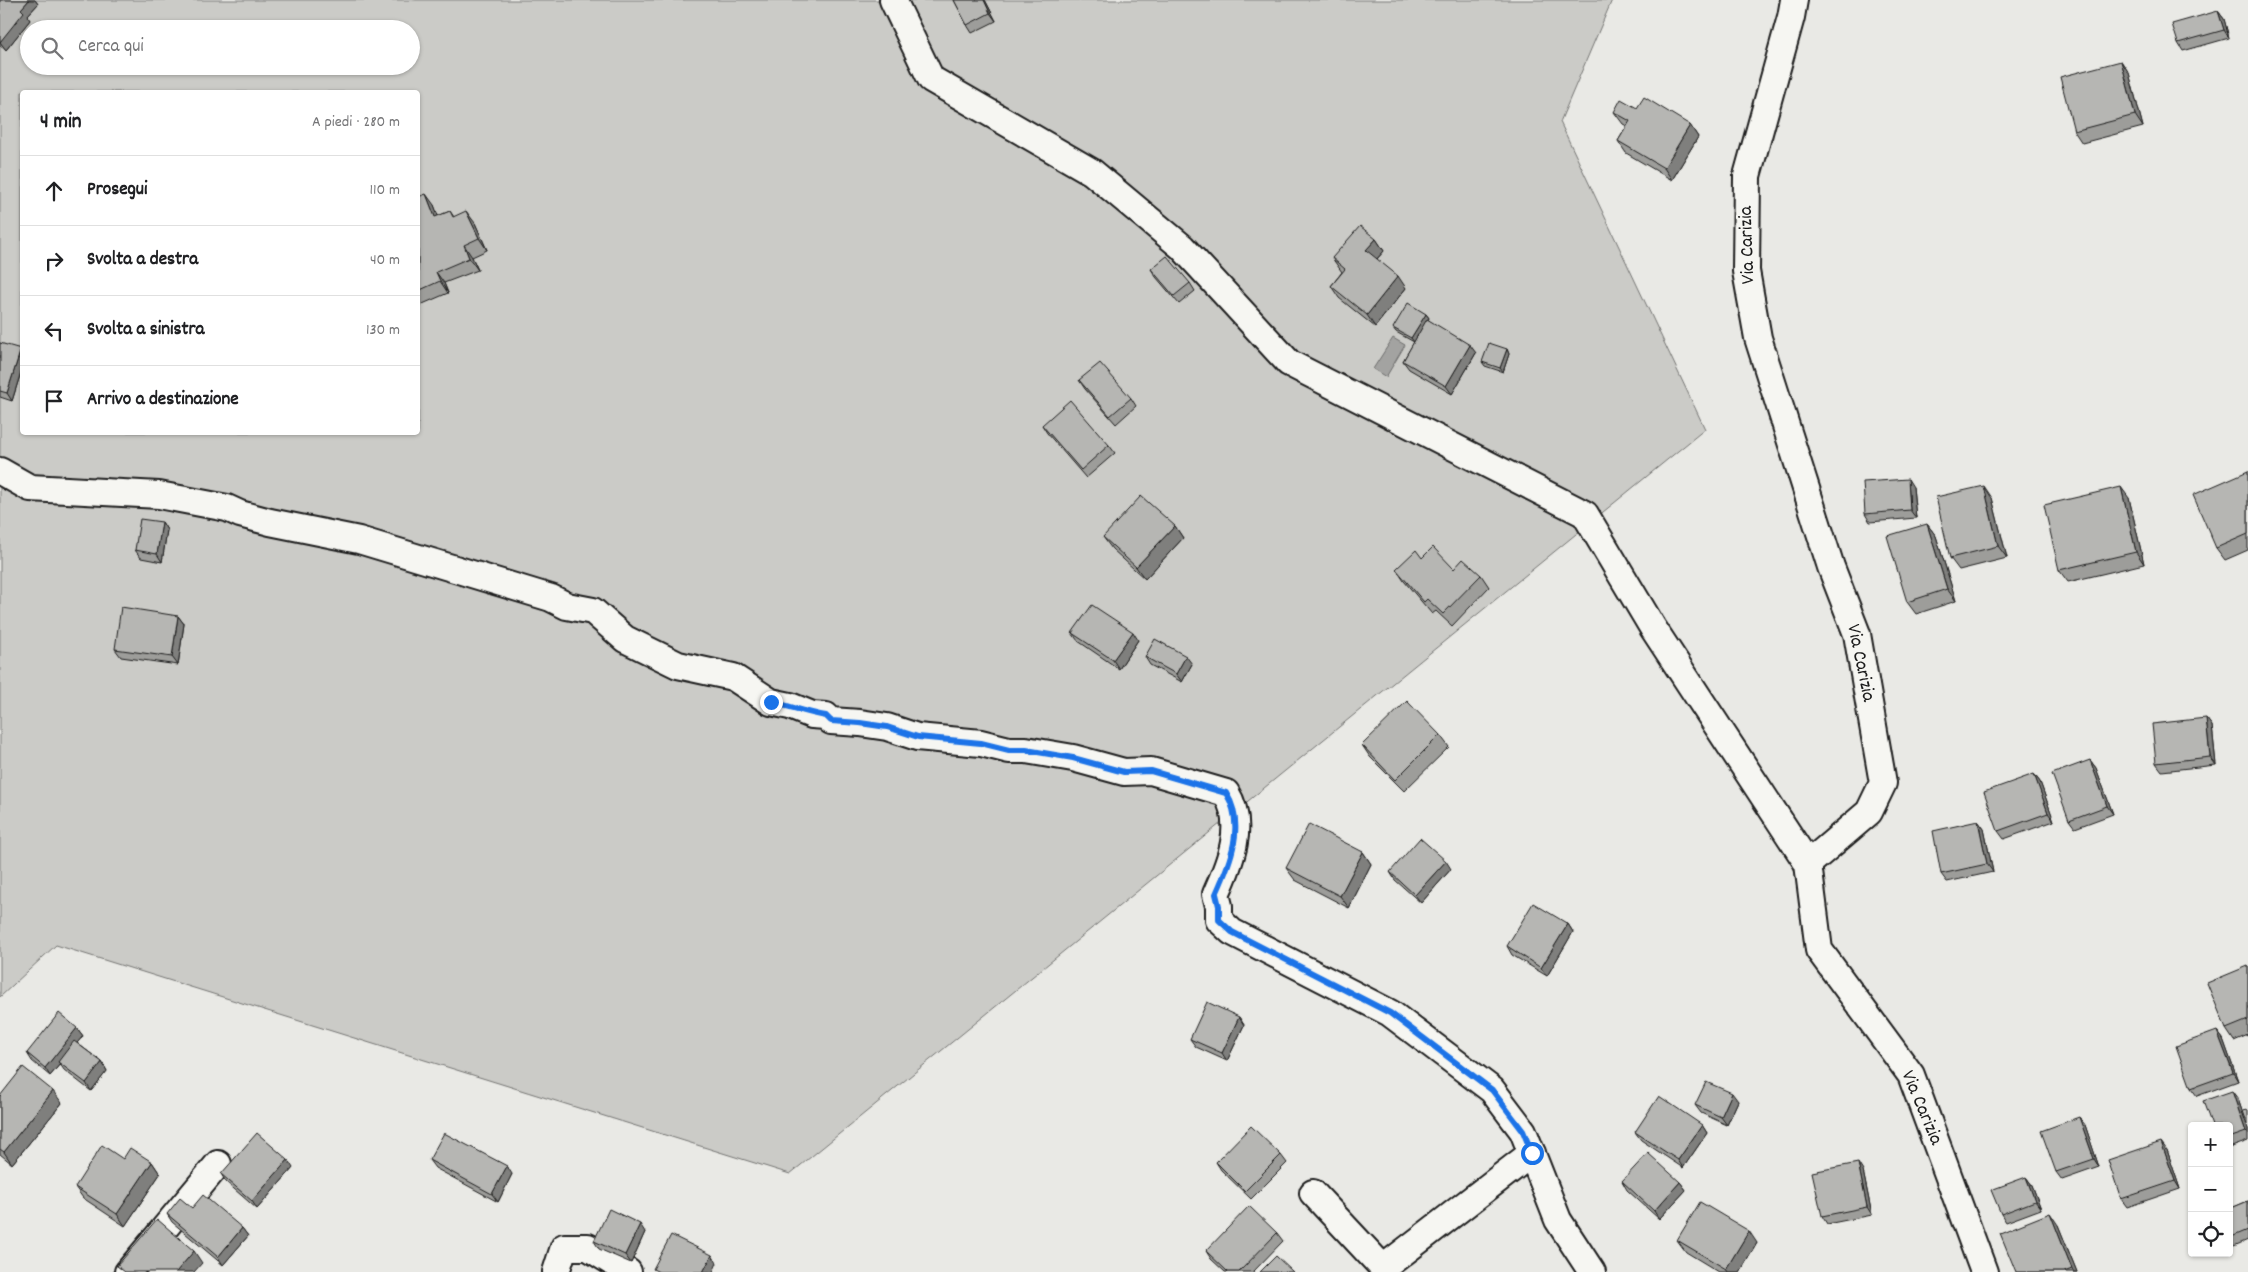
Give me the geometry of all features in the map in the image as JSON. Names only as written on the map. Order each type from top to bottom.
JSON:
[{"type":"street","points":[[893,0],[931,78],[1092,172],[1182,247],[1289,363],[1585,514],[1653,628],[1808,864]]},
{"type":"street","name":"Via Carizia","points":[[1794,0],[1792,17],[1747,176],[1746,271],[1758,338],[1831,567],[1857,634],[1883,783],[1869,812],[1808,864],[1819,950],[1911,1075],[1984,1272]]},
{"type":"street","points":[[0,471],[30,488],[159,495],[227,508],[262,520],[350,537],[551,598],[567,606],[593,611],[626,638],[678,665],[733,677],[771,702],[790,706],[812,715],[826,716],[831,721],[887,727],[918,737],[981,743],[1009,750],[1026,750],[1073,758],[1124,772],[1151,771],[1226,793],[1233,804],[1236,835],[1226,871],[1216,894],[1219,906],[1219,920],[1232,932],[1247,941],[1390,1013],[1492,1090],[1523,1131],[1558,1220],[1592,1272]]},
{"type":"street","points":[[1313,1193],[1385,1270],[1532,1153]]},
{"type":"street","points":[[128,1272],[218,1164]]},
{"type":"street","points":[[556,1272],[564,1247],[588,1247],[628,1272]]},
{"type":"shaded area","points":[[0,0],[1612,0],[1560,122],[1705,429],[790,1174],[56,945],[0,997]]},
{"type":"shaded area","points":[[1393,338],[1405,345],[1386,377],[1373,369]]},
{"type":"building","points":[[0,0],[29,0],[21,9],[24,12],[0,42]]},
{"type":"building","points":[[954,0],[984,0],[990,13],[967,25]]},
{"type":"building","points":[[2218,11],[2224,30],[2178,43],[2172,24]]},
{"type":"building","points":[[2121,61],[2135,115],[2074,131],[2060,77]]},
{"type":"building","points":[[1644,97],[1690,125],[1664,168],[1618,141],[1630,121],[1614,112],[1621,99],[1637,108]]},
{"type":"building","points":[[426,194],[435,217],[450,211],[453,217],[466,211],[479,238],[464,245],[469,258],[436,272],[440,281],[420,290],[420,196]]},
{"type":"building","points":[[1360,226],[1376,239],[1366,250],[1398,276],[1367,315],[1331,286],[1345,269],[1332,258]]},
{"type":"building","points":[[1167,256],[1190,283],[1174,296],[1151,269]]},
{"type":"building","points":[[1408,303],[1426,314],[1411,338],[1393,328]]},
{"type":"building","points":[[1427,319],[1470,345],[1446,386],[1403,361]]},
{"type":"building","points":[[0,343],[20,349],[20,352],[7,393],[0,391]]},
{"type":"building","points":[[1489,343],[1507,349],[1500,368],[1482,362]]},
{"type":"building","points":[[1100,363],[1131,398],[1110,416],[1079,380]]},
{"type":"building","points":[[1070,400],[1109,445],[1081,470],[1042,425]]},
{"type":"building","points":[[2248,471],[2248,534],[2216,548],[2193,495]]},
{"type":"building","points":[[1908,479],[1910,510],[1865,514],[1863,482]]},
{"type":"building","points":[[1984,486],[1998,546],[1950,558],[1936,497]]},
{"type":"building","points":[[2121,487],[2136,552],[2059,570],[2044,505]]},
{"type":"building","points":[[1141,496],[1175,526],[1136,567],[1103,537]]},
{"type":"building","points":[[140,519],[162,522],[157,554],[135,550]]},
{"type":"building","points":[[1927,524],[1947,589],[1907,602],[1887,536]]},
{"type":"building","points":[[1433,547],[1454,569],[1463,559],[1481,575],[1443,614],[1427,599],[1424,602],[1396,569],[1416,550],[1422,558]]},
{"type":"building","points":[[1092,605],[1133,632],[1113,660],[1072,633]]},
{"type":"building","points":[[121,607],[178,616],[172,657],[115,649]]},
{"type":"building","points":[[1155,639],[1186,656],[1176,674],[1145,657]]},
{"type":"building","points":[[1407,701],[1440,735],[1395,780],[1362,745]]},
{"type":"building","points":[[2206,718],[2210,757],[2156,763],[2152,724]]},
{"type":"building","points":[[2090,760],[2107,806],[2069,820],[2052,774]]},
{"type":"building","points":[[2034,774],[2048,813],[1998,831],[1984,792]]},
{"type":"building","points":[[1978,821],[1987,864],[1941,874],[1933,831]]},
{"type":"building","points":[[1309,824],[1363,852],[1340,896],[1286,868]]},
{"type":"building","points":[[1420,838],[1446,861],[1415,895],[1390,872]]},
{"type":"building","points":[[1533,903],[1568,924],[1541,968],[1507,946]]},
{"type":"building","points":[[2248,966],[2248,1020],[2226,1029],[2207,983]]},
{"type":"building","points":[[1207,1002],[1239,1017],[1222,1053],[1190,1039]]},
{"type":"building","points":[[59,1013],[77,1028],[45,1068],[27,1053]]},
{"type":"building","points":[[2217,1031],[2233,1073],[2191,1088],[2176,1046]]},
{"type":"building","points":[[74,1041],[102,1062],[86,1083],[58,1062]]},
{"type":"building","points":[[23,1067],[53,1091],[4,1152],[0,1149],[0,1096]]},
{"type":"building","points":[[1706,1082],[1732,1093],[1721,1117],[1695,1105]]},
{"type":"building","points":[[2232,1091],[2246,1132],[2233,1137],[2233,1122],[2211,1122],[2203,1101]]},
{"type":"building","points":[[1659,1096],[1702,1125],[1678,1160],[1635,1132]]},
{"type":"building","points":[[2248,1110],[2248,1125],[2243,1111]]},
{"type":"building","points":[[2079,1117],[2094,1159],[2056,1172],[2041,1131]]},
{"type":"building","points":[[1251,1126],[1281,1155],[1245,1191],[1216,1162]]},
{"type":"building","points":[[257,1133],[288,1160],[252,1201],[221,1174]]},
{"type":"building","points":[[444,1133],[507,1166],[492,1194],[429,1160]]},
{"type":"building","points":[[2161,1142],[2175,1181],[2121,1199],[2108,1160]]},
{"type":"building","points":[[102,1145],[123,1159],[130,1148],[152,1162],[117,1214],[75,1187]]},
{"type":"building","points":[[1648,1153],[1680,1182],[1654,1211],[1622,1181]]},
{"type":"building","points":[[1858,1163],[1867,1207],[1822,1216],[1812,1172]]},
{"type":"building","points":[[2026,1177],[2035,1201],[2001,1214],[1991,1190]]},
{"type":"building","points":[[203,1195],[242,1228],[218,1257],[167,1214],[180,1198],[192,1208]]},
{"type":"building","points":[[2248,1201],[2248,1230],[2233,1236],[2233,1212],[2233,1207]]},
{"type":"building","points":[[1700,1202],[1749,1231],[1726,1269],[1677,1240]]},
{"type":"building","points":[[1249,1206],[1277,1233],[1239,1272],[1228,1272],[1206,1251]]},
{"type":"building","points":[[609,1209],[640,1224],[625,1255],[594,1241]]},
{"type":"building","points":[[2050,1213],[2072,1269],[2064,1272],[2016,1272],[2000,1233]]},
{"type":"building","points":[[157,1219],[194,1251],[176,1272],[125,1272],[117,1266]]},
{"type":"building","points":[[671,1235],[712,1255],[703,1272],[659,1272],[653,1269]]},
{"type":"building","points":[[1276,1256],[1293,1272],[1260,1272]]},
{"type":"route","points":[[771,702],[790,706],[812,715],[826,716],[831,721],[887,727],[918,737],[981,743],[1009,750],[1016,748],[1073,758],[1124,772],[1151,771],[1196,786],[1205,786],[1226,793],[1233,804],[1236,835],[1226,871],[1216,894],[1219,906],[1219,920],[1232,932],[1279,958],[1390,1013],[1492,1090],[1523,1131],[1532,1153]]}]
